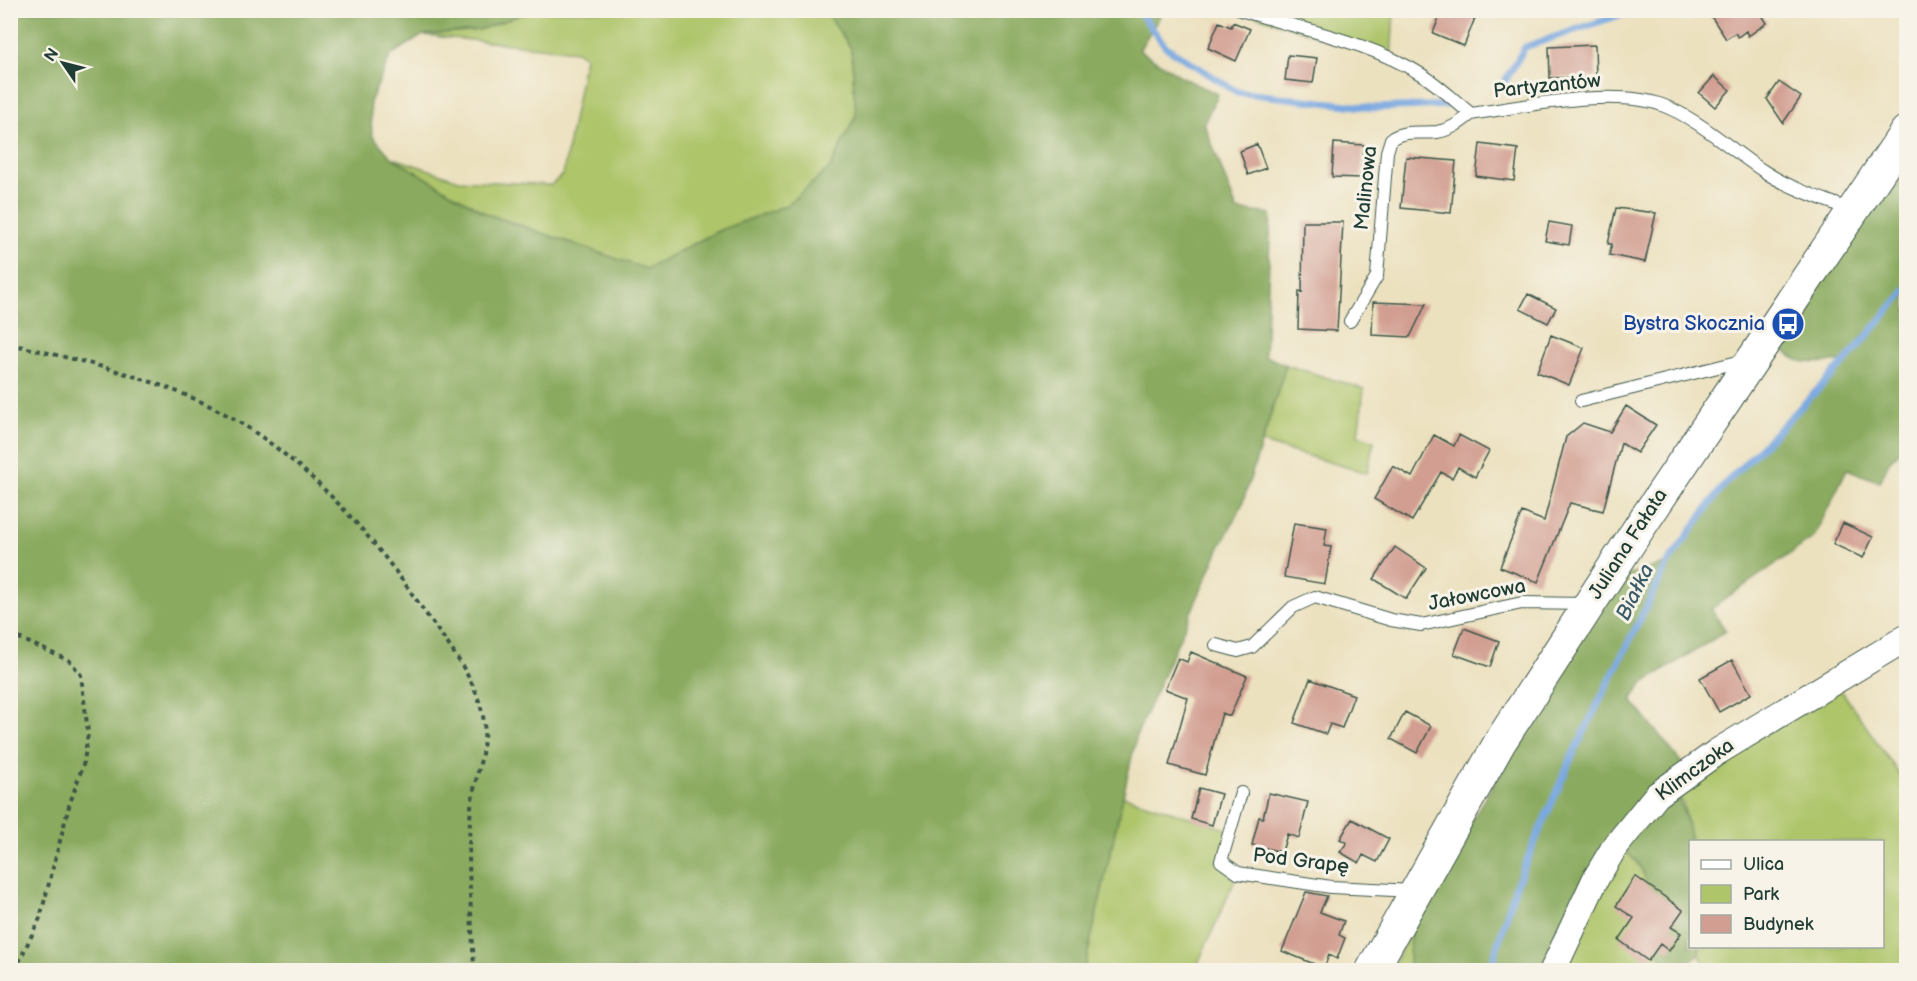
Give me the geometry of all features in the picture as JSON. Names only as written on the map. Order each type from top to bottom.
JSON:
[{"type":"street","name":"Juliana Fałata","points":[[1372,970],[1500,742],[1752,358],[1906,132]]},
{"type":"street","name":"Klimczoka","points":[[1553,970],[1596,878],[1635,820],[1658,795],[1717,752],[1906,638]]},
{"type":"lane","name":"Partyzantów","points":[[1241,10],[1328,34],[1376,52],[1425,77],[1471,114],[1563,101],[1629,98],[1660,104],[1688,117],[1768,174],[1853,211]]},
{"type":"lane","name":"Malinowa","points":[[1350,321],[1377,276],[1387,152],[1391,139],[1402,132],[1438,132],[1457,126],[1471,114]]},
{"type":"lane","points":[[1581,401],[1752,358]]},
{"type":"lane","name":"Jałowcowa","points":[[1216,645],[1238,651],[1252,647],[1293,607],[1315,597],[1391,621],[1421,625],[1522,603],[1590,604]]},
{"type":"lane","name":"Pod Grapę","points":[[1241,793],[1221,861],[1238,873],[1331,887],[1415,891]]},
{"type":"path","points":[[10,344],[94,363],[184,396],[232,418],[275,446],[318,483],[356,521],[397,570],[464,668],[478,697],[484,724],[471,808],[469,850],[474,970]]},
{"type":"path","points":[[10,634],[70,661],[81,675],[88,733],[84,762],[69,806],[40,918],[15,970]]},
{"type":"green space","points":[[825,10],[851,48],[856,115],[830,168],[787,205],[718,231],[646,269],[487,214],[391,157],[459,180],[551,185],[563,174],[585,57],[576,51],[423,35],[479,30],[531,11]]},
{"type":"green space","points":[[10,11],[531,11],[479,30],[423,35],[391,55],[370,102],[372,135],[391,157],[487,214],[646,269],[718,231],[787,205],[830,168],[856,115],[851,48],[825,11],[1163,11],[1139,50],[1185,79],[1218,94],[1204,123],[1237,210],[1271,214],[1265,356],[1286,365],[1242,505],[1220,547],[1137,734],[1084,970],[11,970]]},
{"type":"green space","points":[[1241,11],[1394,11],[1391,60]]},
{"type":"green space","points":[[1906,132],[1906,445],[1889,462],[1880,482],[1847,469],[1814,537],[1711,609],[1726,631],[1642,684],[1631,700],[1689,772],[1671,785],[1687,822],[1690,840],[1689,948],[1700,948],[1699,953],[1684,970],[1671,970],[1665,962],[1649,926],[1643,873],[1638,863],[1625,851],[1553,970],[1409,970],[1410,933],[1439,874],[1612,587],[1630,574],[1668,563],[1724,485],[1845,362],[1804,362],[1790,356],[1784,349],[1790,336],[1805,317],[1809,296]]},
{"type":"green space","points":[[1286,365],[1364,389],[1358,435],[1374,441],[1367,473],[1262,443]]},
{"type":"green space","points":[[1834,680],[1906,784],[1906,970],[1707,970],[1699,953],[1700,948],[1884,948],[1884,840],[1691,840],[1683,803],[1671,785]]},
{"type":"green space","points":[[1123,796],[1230,830],[1221,861],[1238,873],[1195,970],[1084,970]]},
{"type":"green space","points":[[1625,851],[1638,863],[1643,873],[1649,926],[1660,954],[1671,970],[1553,970]]},
{"type":"green space","points":[[1410,933],[1409,970],[1391,970]]},
{"type":"building","points":[[1442,10],[1456,10],[1475,18],[1464,46],[1433,33]]},
{"type":"building","points":[[1707,10],[1759,10],[1767,23],[1748,36],[1746,31],[1738,37],[1735,33],[1726,39]]},
{"type":"building","points":[[1219,22],[1231,27],[1233,22],[1250,29],[1236,61],[1208,48]]},
{"type":"building","points":[[1595,45],[1596,77],[1550,78],[1549,47]]},
{"type":"building","points":[[1288,55],[1317,58],[1313,83],[1285,80]]},
{"type":"building","points":[[1714,76],[1730,90],[1715,107],[1699,93]]},
{"type":"building","points":[[1779,82],[1801,97],[1783,123],[1767,99]]},
{"type":"building","points":[[1334,143],[1364,145],[1361,178],[1332,177]]},
{"type":"building","points":[[1257,144],[1266,168],[1248,175],[1240,151]]},
{"type":"building","points":[[1480,144],[1518,149],[1514,181],[1476,176]]},
{"type":"building","points":[[1406,157],[1456,161],[1451,213],[1401,208]]},
{"type":"building","points":[[1616,208],[1656,213],[1645,262],[1609,255],[1612,244],[1608,244]]},
{"type":"building","points":[[1303,222],[1343,222],[1337,331],[1298,329],[1299,291],[1302,292]]},
{"type":"building","points":[[1549,222],[1572,226],[1569,245],[1545,241]]},
{"type":"building","points":[[1528,294],[1556,308],[1548,323],[1520,309]]},
{"type":"building","points":[[1373,302],[1426,304],[1410,337],[1372,335]]},
{"type":"building","points":[[1551,335],[1584,348],[1569,385],[1537,372]]},
{"type":"building","points":[[1626,406],[1656,425],[1637,453],[1621,443],[1603,511],[1570,503],[1538,582],[1500,567],[1522,512],[1544,521],[1566,437],[1583,423],[1610,432]]},
{"type":"building","points":[[1434,435],[1454,446],[1459,435],[1489,451],[1475,477],[1458,467],[1452,478],[1441,472],[1412,521],[1374,499],[1393,466],[1412,477]]},
{"type":"building","points":[[1294,523],[1327,528],[1324,546],[1331,547],[1325,584],[1284,577]]},
{"type":"building","points":[[1843,523],[1873,537],[1863,558],[1833,544]]},
{"type":"building","points":[[1395,547],[1426,568],[1406,599],[1374,579]]},
{"type":"building","points":[[1464,628],[1499,641],[1490,667],[1454,654]]},
{"type":"building","points":[[1191,652],[1247,676],[1230,716],[1222,713],[1205,775],[1169,765],[1188,698],[1165,689],[1178,658],[1187,662]]},
{"type":"building","points":[[1732,660],[1751,694],[1719,712],[1700,678]]},
{"type":"building","points":[[1310,679],[1354,695],[1342,728],[1330,724],[1326,734],[1294,723]]},
{"type":"building","points":[[1405,712],[1431,726],[1417,753],[1391,739]]},
{"type":"building","points":[[1199,788],[1221,794],[1212,825],[1191,819]]},
{"type":"building","points":[[1269,793],[1308,802],[1299,838],[1287,834],[1282,852],[1252,845],[1259,817],[1263,818]]},
{"type":"building","points":[[1352,819],[1389,839],[1377,862],[1363,855],[1359,863],[1340,852],[1347,843],[1340,839]]},
{"type":"building","points":[[1635,876],[1683,910],[1671,927],[1681,933],[1669,951],[1660,944],[1648,961],[1619,940],[1634,918],[1616,906]]},
{"type":"building","points":[[1306,892],[1327,896],[1320,912],[1344,921],[1339,935],[1345,938],[1337,959],[1329,955],[1324,968],[1282,951]]},
{"type":"waterway","points":[[1138,10],[1166,47],[1237,92],[1373,108],[1451,105]]},
{"type":"waterway","points":[[1502,86],[1525,47],[1634,10]]},
{"type":"waterway","name":"Białka","points":[[1490,970],[1516,885],[1573,754],[1668,563],[1724,485],[1846,361],[1906,290]]},
{"type":"place","name":"Bystra Skocznia","points":[[1788,324]]}]
